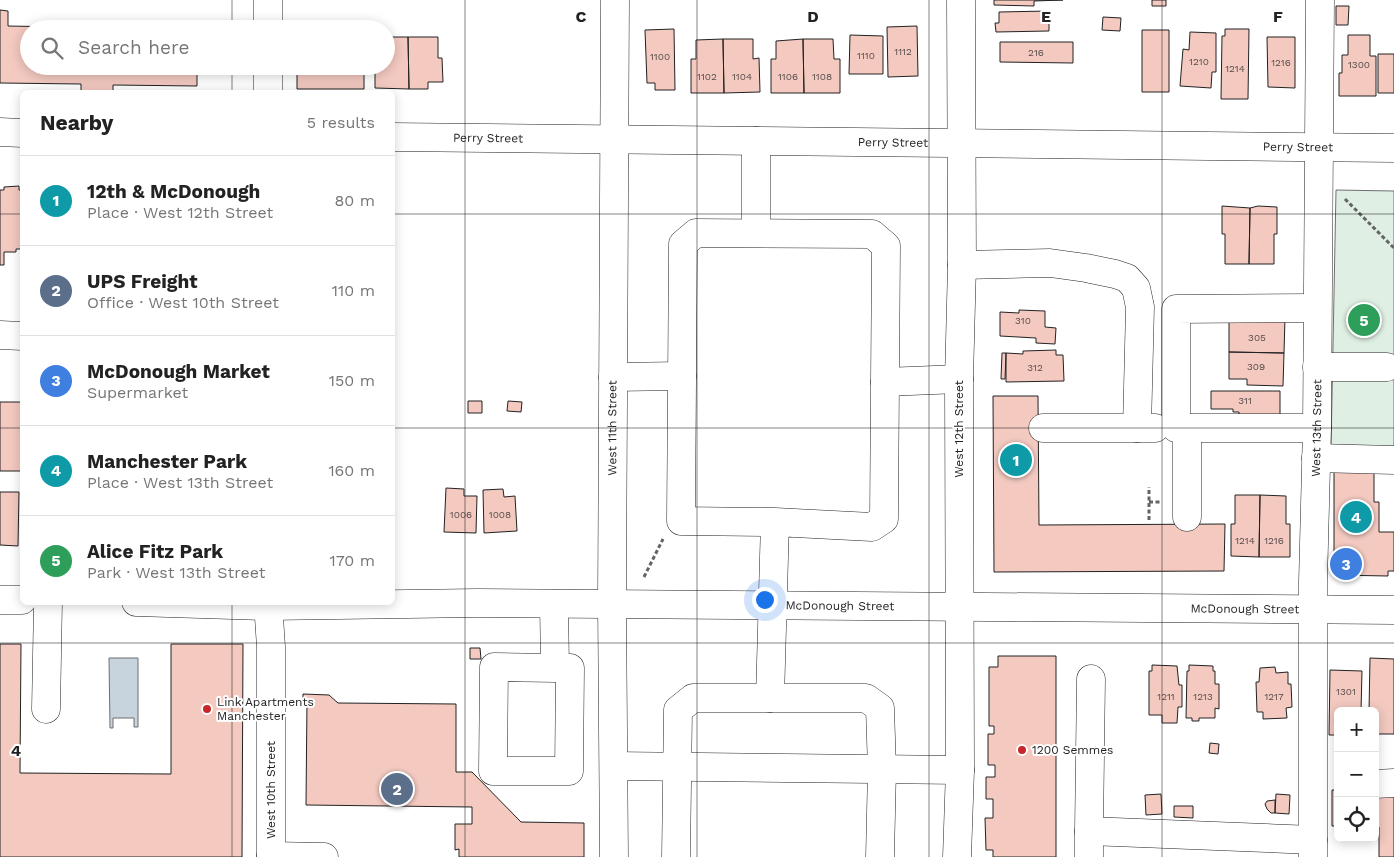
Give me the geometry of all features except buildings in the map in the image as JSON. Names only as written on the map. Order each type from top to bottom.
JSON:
[{"type":"street","points":[[268,0],[268,20]]},
{"type":"street","name":"West 11th Street","points":[[614,857],[612,604],[615,0]]},
{"type":"street","name":"West 12th Street","points":[[957,857],[960,770],[959,379],[962,265],[961,0]]},
{"type":"street","name":"West 13th Street","points":[[1313,848],[1326,788],[1313,610],[1320,0]]},
{"type":"street","points":[[268,75],[268,90]]},
{"type":"street","points":[[0,132],[20,133]]},
{"type":"street","name":"Perry Street","points":[[395,137],[1394,148]]},
{"type":"street","points":[[756,142],[756,233]]},
{"type":"street","points":[[696,233],[872,234],[886,246],[884,520],[872,527],[775,522],[681,522],[682,376],[683,244],[696,233]]},
{"type":"street","points":[[962,265],[1050,263],[1086,268],[1127,278],[1136,288],[1140,307],[1137,428]]},
{"type":"street","points":[[1140,307],[1176,309],[1317,308]]},
{"type":"street","points":[[1176,309],[1187,516]]},
{"type":"street","points":[[0,335],[20,336]]},
{"type":"street","points":[[1317,367],[1387,367]]},
{"type":"street","points":[[613,377],[682,376]]},
{"type":"street","points":[[885,382],[959,379]]},
{"type":"street","points":[[1043,428],[1316,428]]},
{"type":"street","points":[[1316,458],[1394,460]]},
{"type":"street","points":[[770,698],[775,522]]},
{"type":"street","points":[[0,600],[20,600]]},
{"type":"street","name":"McDonough Street","points":[[395,603],[1394,610]]},
{"type":"street","points":[[554,604],[555,668]]},
{"type":"street","points":[[46,709],[48,605]]},
{"type":"street","name":"West 10th Street","points":[[268,605],[271,647],[271,856]]},
{"type":"street","points":[[494,667],[555,668],[570,668],[569,772],[493,770],[494,667]]},
{"type":"street","points":[[1091,679],[1089,844],[1313,848]]},
{"type":"street","points":[[676,857],[678,710],[693,698],[866,698],[880,708],[882,769],[880,857]]},
{"type":"street","points":[[614,766],[960,770]]},
{"type":"street","points":[[1379,784],[1394,783]]},
{"type":"street","points":[[271,856],[324,857]]},
{"type":"path","points":[[1340,195],[1394,248]]},
{"type":"path","points":[[1149,488],[1149,520]]},
{"type":"path","points":[[644,577],[664,538]]},
{"type":"green space","points":[[1336,190],[1394,191],[1394,450],[1331,449]]},
{"type":"shaded area","points":[[109,658],[138,658],[138,727],[134,727],[134,718],[113,718],[113,728],[110,728]]},
{"type":"place","name":"Alice Fitz Park","points":[[1364,320]]},
{"type":"place","name":"12th & McDonough","points":[[1016,460]]},
{"type":"place","name":"Manchester Park","points":[[1356,517]]},
{"type":"place","name":"McDonough Market","points":[[1346,564]]},
{"type":"place","name":"Link Apartments Manchester","points":[[207,709]]},
{"type":"place","name":"1200 Semmes","points":[[1022,750]]},
{"type":"place","name":"UPS Freight","points":[[397,789]]}]
